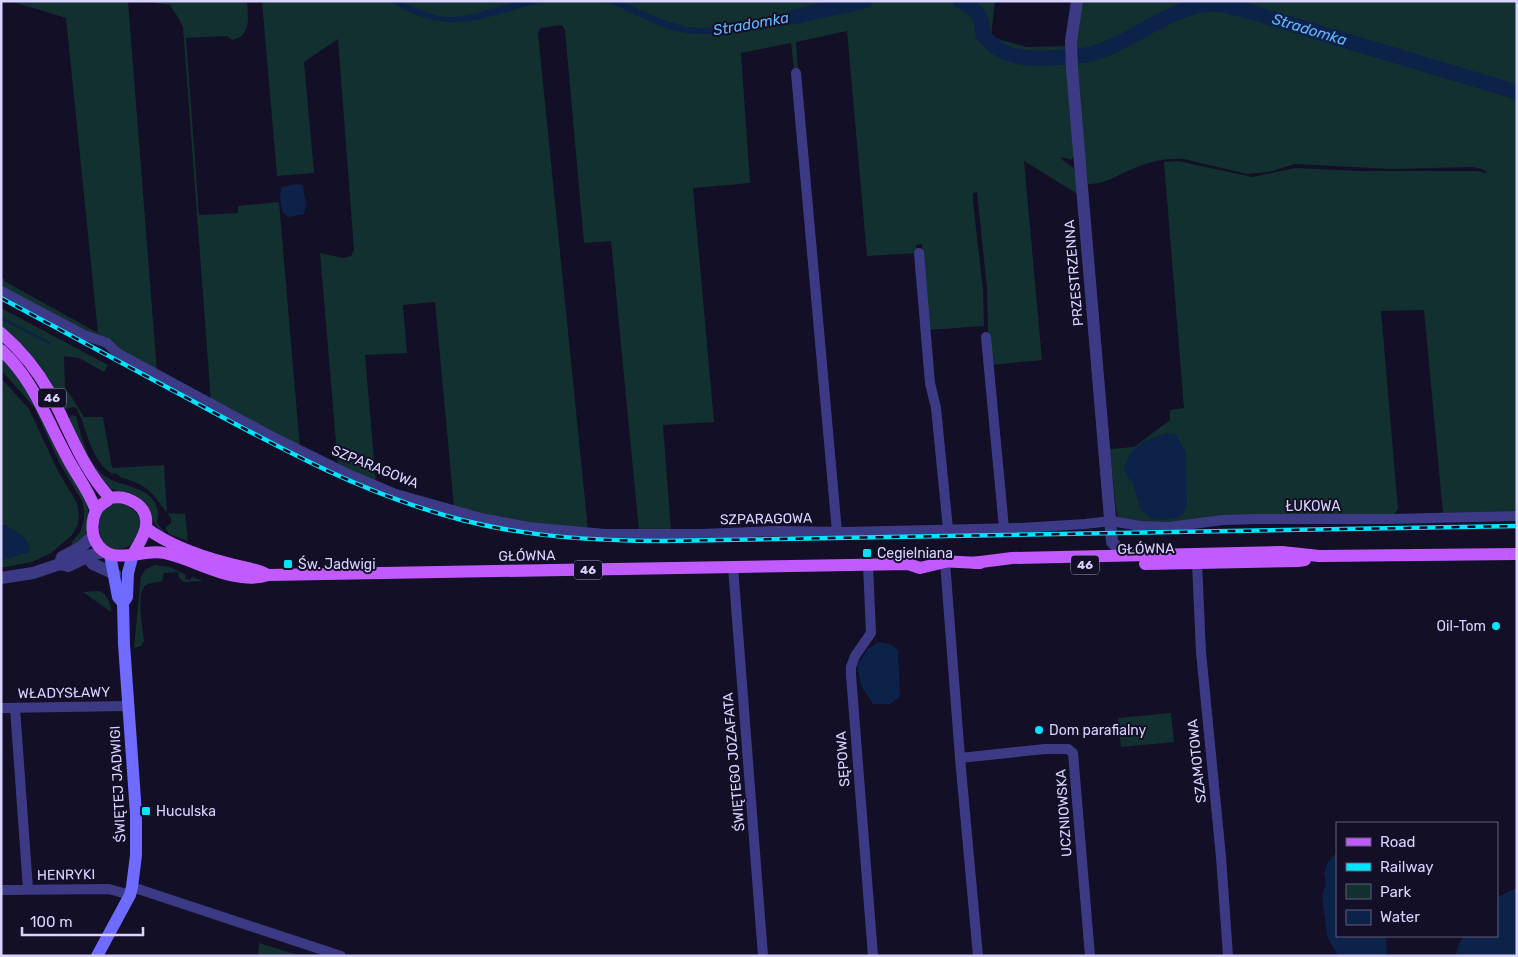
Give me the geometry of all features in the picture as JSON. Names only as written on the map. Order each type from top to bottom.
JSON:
[{"type":"main road","name":"46","points":[[1,333],[20,350],[36,370],[51,394],[81,457],[98,485],[110,498]]},
{"type":"main road","name":"46","points":[[1,350],[31,385],[67,457],[94,502],[96,511]]},
{"type":"main road","points":[[107,553],[100,549],[93,536],[96,511],[110,498],[122,497],[140,506],[147,517],[143,538],[133,554]]},
{"type":"main road","name":"GŁÓWNA","points":[[146,528],[161,538],[207,557],[234,565],[258,569],[268,575]]},
{"type":"main road","name":"GŁÓWNA","points":[[133,554],[159,552],[226,574],[258,578],[268,575],[908,564],[920,568],[945,562],[972,562],[1012,558],[1282,552],[1320,556],[1517,554]]},
{"type":"main road","name":"46","points":[[107,553],[124,556],[133,554]]},
{"type":"main road","name":"ŚWIĘTEJ JADWIGI","points":[[107,553],[114,574],[118,597],[123,603]]},
{"type":"main road","name":"ŚWIĘTEJ JADWIGI","points":[[97,956],[131,891],[136,855],[136,814],[123,603],[127,597],[128,573],[133,554]]},
{"type":"main road","name":"GŁÓWNA","points":[[972,562],[995,565],[1043,566],[1298,561],[1320,556]]},
{"type":"street","name":"PRZESTRZENNA","points":[[1077,1],[1070,41],[1112,542]]},
{"type":"street","points":[[796,73],[837,532]]},
{"type":"street","points":[[919,253],[930,383],[936,408],[948,529]]},
{"type":"street","name":"SZPARAGOWA","points":[[1,291],[84,335],[108,343],[117,353],[271,436],[346,472],[411,498],[505,523],[587,533],[701,534],[1004,528],[1111,521]]},
{"type":"street","points":[[986,337],[1004,528]]},
{"type":"street","name":"ŁUKOWA","points":[[1111,521],[1140,526],[1168,527],[1222,520],[1517,516]]},
{"type":"street","points":[[60,564],[62,557],[81,547],[93,536]]},
{"type":"street","points":[[1089,557],[1101,552],[1112,542],[1121,551],[1136,556]]},
{"type":"street","points":[[1,578],[33,573],[60,564],[68,566],[87,557],[107,553]]},
{"type":"street","points":[[87,557],[93,564],[114,574]]},
{"type":"street","points":[[945,562],[978,956]]},
{"type":"street","name":"SZAMOTOWA","points":[[1197,563],[1202,652],[1228,956]]},
{"type":"street","name":"SĘPOWA","points":[[868,565],[871,633],[856,656],[851,667],[851,675],[873,956]]},
{"type":"street","name":"ŚWIĘTEGO JOZAFATA","points":[[732,567],[764,956]]},
{"type":"street","name":"WŁADYSŁAWY","points":[[1,708],[128,706]]},
{"type":"street","points":[[15,708],[28,890]]},
{"type":"street","name":"UCZNIOWSKA","points":[[960,758],[1045,749],[1068,749],[1072,753],[1090,956]]},
{"type":"street","name":"HENRYKI","points":[[1,890],[109,889],[131,891]]},
{"type":"street","points":[[131,891],[341,956]]},
{"type":"green space","points":[[10,1],[128,1],[157,372],[1,287],[1,278],[98,333],[66,18]]},
{"type":"green space","points":[[143,1],[247,1],[246,30],[238,38],[232,40],[227,36],[186,38],[199,215],[238,213],[238,206],[279,202],[300,448],[211,402],[183,27],[170,5]]},
{"type":"green space","points":[[262,1],[995,1],[991,37],[1027,47],[1065,46],[1075,155],[1071,160],[1062,157],[1061,159],[1074,168],[1079,195],[1024,161],[1042,360],[991,365],[987,289],[977,192],[973,193],[973,202],[983,290],[984,326],[928,330],[922,244],[916,245],[917,253],[867,256],[847,31],[796,42],[798,69],[794,70],[791,43],[741,53],[750,183],[693,188],[714,422],[663,425],[671,531],[639,531],[611,241],[584,243],[565,30],[562,25],[540,28],[538,33],[588,530],[505,521],[454,507],[435,302],[403,305],[407,353],[365,355],[376,483],[338,466],[320,253],[343,258],[351,256],[354,250],[338,39],[304,62],[314,173],[277,176]]},
{"type":"green space","points":[[1082,1],[1517,1],[1517,511],[1443,513],[1424,310],[1381,311],[1398,509],[1394,515],[1150,525],[1118,517],[1110,449],[1134,447],[1170,420],[1170,410],[1184,408],[1164,162],[1178,161],[1252,177],[1296,168],[1360,171],[1487,172],[1473,167],[1391,169],[1295,164],[1268,172],[1247,174],[1184,159],[1172,159],[1148,163],[1107,181],[1088,184],[1078,90],[1076,33]]},
{"type":"green space","points":[[1,308],[108,365],[104,372],[79,358],[64,356],[65,387],[84,417],[103,417],[112,468],[164,465],[167,513],[155,497],[145,488],[131,480],[114,473],[112,474],[99,461],[90,444],[77,409],[74,407],[66,409],[62,407],[1,328]]},
{"type":"green space","points":[[1,356],[18,374],[84,495],[88,507],[87,529],[83,541],[72,546],[72,542],[80,532],[84,520],[82,501],[60,464],[34,407],[1,370]]},
{"type":"green space","points":[[1,378],[29,409],[58,471],[77,503],[79,515],[78,524],[72,535],[51,553],[32,562],[1,568],[1,560],[28,552],[6,525],[1,525]]},
{"type":"green space","points":[[71,415],[76,416],[85,446],[95,466],[107,477],[134,487],[150,496],[158,512],[157,523],[168,536],[157,527],[141,500],[133,494],[109,488],[83,451],[69,418]]},
{"type":"green space","points":[[117,503],[132,508],[141,521],[135,542],[130,546],[118,549],[108,546],[104,542],[99,527],[101,510]]},
{"type":"green space","points":[[167,513],[185,514],[188,541],[169,534],[165,528],[171,523],[171,518]]},
{"type":"green space","points":[[155,565],[170,567],[186,575],[185,579],[190,580],[192,577],[203,581],[184,582],[179,578],[178,572],[164,573],[162,581],[146,585],[141,595],[140,603],[144,641],[141,646],[134,648],[141,576],[146,569]]},
{"type":"green space","points":[[100,591],[109,601],[111,610],[112,624],[111,612],[83,592]]},
{"type":"green space","points":[[1171,713],[1174,742],[1121,747],[1118,718]]},
{"type":"green space","points":[[259,943],[301,956],[258,956]]},
{"type":"water","points":[[390,1],[404,3],[439,16],[456,17],[522,1],[550,1],[482,18],[449,22],[432,20],[414,14]]},
{"type":"water","points":[[601,1],[620,1],[661,19],[686,27],[704,28],[748,24],[813,9],[814,15],[727,33],[692,34],[667,28]]},
{"type":"water","points":[[296,184],[303,185],[306,206],[304,214],[288,217],[282,211],[280,196],[282,187]]},
{"type":"water","points":[[1167,433],[1176,435],[1186,452],[1187,505],[1184,513],[1178,518],[1152,519],[1141,511],[1133,484],[1124,471],[1126,462],[1134,449],[1145,441]]},
{"type":"water","points":[[1,525],[9,527],[22,536],[30,546],[28,552],[1,560]]},
{"type":"water","points":[[878,642],[890,644],[898,650],[900,697],[890,704],[873,704],[861,685],[857,665],[868,649]]},
{"type":"water","points":[[1336,853],[1336,937],[1386,937],[1387,956],[1338,956],[1327,936],[1322,895],[1326,884],[1324,874],[1328,862]]},
{"type":"water","points":[[1517,888],[1517,956],[1456,956],[1458,945],[1462,937],[1498,937],[1498,897]]},
{"type":"waterway","name":"Stradomka","points":[[793,17],[865,1]]},
{"type":"waterway","name":"Stradomka","points":[[961,1],[978,14],[982,23],[983,35],[1002,51],[1011,55],[1032,58],[1072,56]]},
{"type":"waterway","name":"Stradomka","points":[[1078,56],[1095,53],[1111,47],[1175,13],[1192,7],[1219,4],[1517,92]]},
{"type":"waterway","points":[[1,318],[50,343]]},
{"type":"railway","points":[[1,298],[264,439],[328,471],[427,510],[487,526],[537,534],[588,539],[664,541],[1517,526]]},
{"type":"place","name":"Cegielniana","points":[[867,553]]},
{"type":"place","name":"Św. Jadwigi","points":[[288,564]]},
{"type":"place","name":"Oil-Tom","points":[[1496,626]]},
{"type":"place","name":"Dom parafialny","points":[[1039,730]]},
{"type":"place","name":"Huculska","points":[[146,811]]}]
